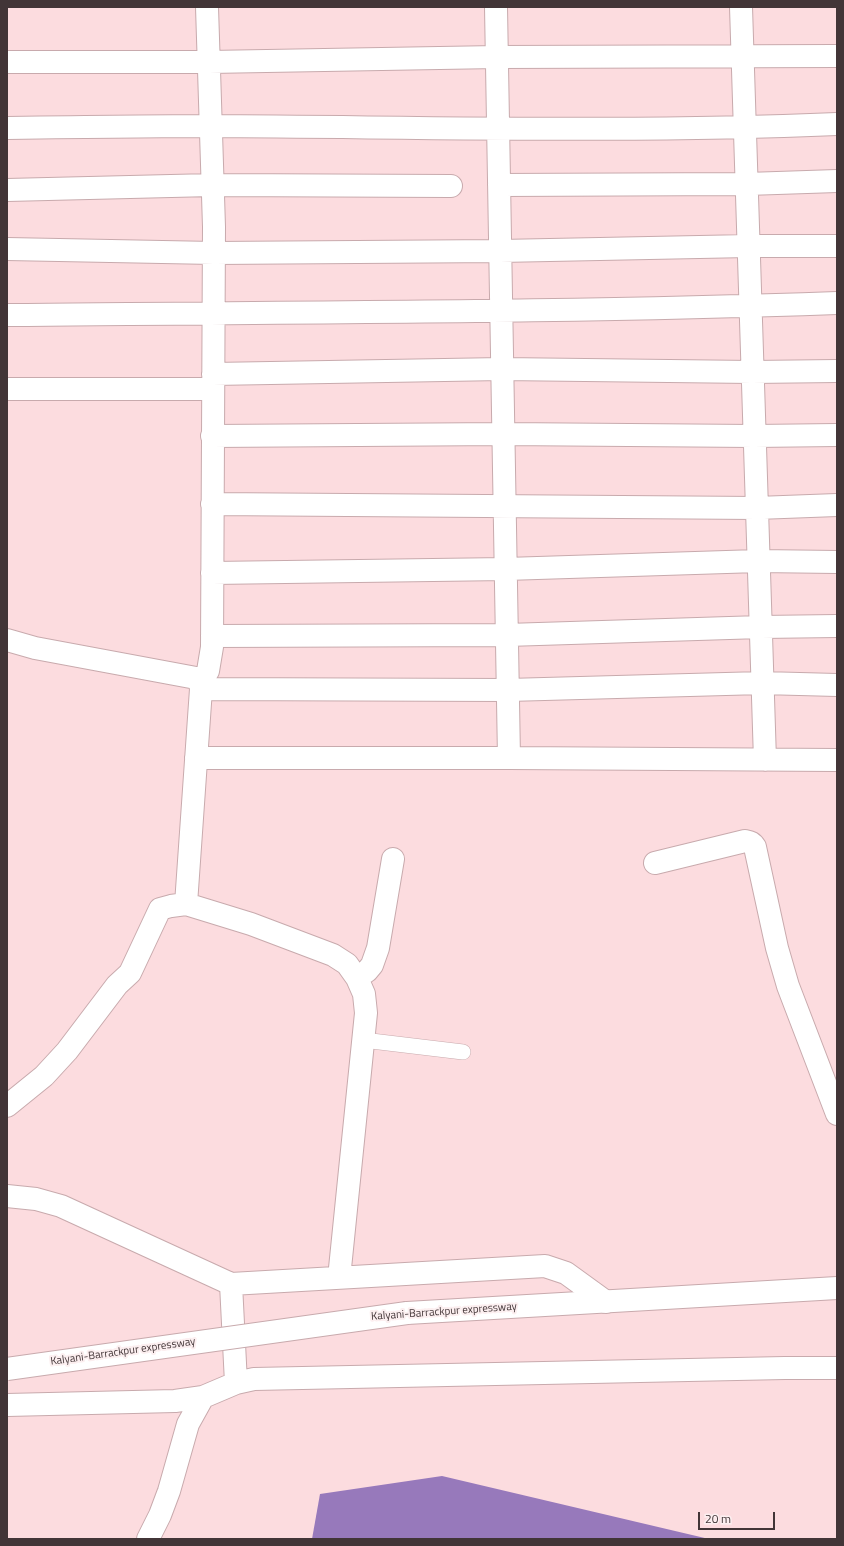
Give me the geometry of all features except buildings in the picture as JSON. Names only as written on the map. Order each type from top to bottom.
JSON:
[{"type":"main road","points":[[186,904],[201,686],[208,671],[210,662],[212,636],[214,253],[207,7]]},
{"type":"main road","points":[[496,7],[509,758]]},
{"type":"main road","points":[[741,7],[765,760]]},
{"type":"main road","points":[[7,62],[208,62],[497,57],[837,56]]},
{"type":"main road","points":[[7,128],[210,126],[498,129],[745,128],[837,124]]},
{"type":"main road","points":[[499,185],[747,184],[837,181]]},
{"type":"main road","points":[[7,190],[212,185],[451,186]]},
{"type":"main road","points":[[7,249],[214,253],[500,251],[748,246],[837,246]]},
{"type":"main road","points":[[7,315],[502,310],[837,303]]},
{"type":"main road","points":[[7,389],[213,382],[502,369],[752,372],[837,371]]},
{"type":"main road","points":[[212,436],[504,434],[754,436],[837,435]]},
{"type":"main road","points":[[212,504],[757,508],[837,505]]},
{"type":"main road","points":[[212,573],[506,570],[758,561],[837,562]]},
{"type":"main road","points":[[212,636],[507,635],[837,626]]},
{"type":"main road","points":[[7,640],[35,648],[196,678],[201,686]]},
{"type":"main road","points":[[201,686],[508,690],[762,683],[837,685]]},
{"type":"main road","points":[[196,758],[837,760]]},
{"type":"main road","points":[[654,863],[745,841],[753,844],[755,847],[777,948],[788,986],[837,1114]]},
{"type":"main road","points":[[357,978],[367,971],[372,965],[378,948],[393,859]]},
{"type":"main road","points":[[7,1106],[44,1076],[67,1051],[117,985],[130,973],[160,910],[171,906],[186,904],[251,924],[333,955],[347,964],[357,978],[364,994],[366,1013],[339,1278]]},
{"type":"main road","points":[[7,1196],[36,1199],[61,1206],[231,1284],[546,1266],[566,1273],[606,1302]]},
{"type":"main road","points":[[231,1284],[236,1383]]},
{"type":"main road","name":"Kalyani-Barrackpur expressway","points":[[7,1369],[407,1313],[837,1288]]},
{"type":"main road","points":[[7,1405],[175,1401],[203,1397],[236,1383],[254,1379],[837,1368]]},
{"type":"main road","points":[[148,1539],[167,1497],[188,1424],[203,1397]]},
{"type":"lane","points":[[363,1040],[462,1052]]},
{"type":"shaded area","points":[[442,1476],[709,1539],[312,1539],[320,1494]]}]
